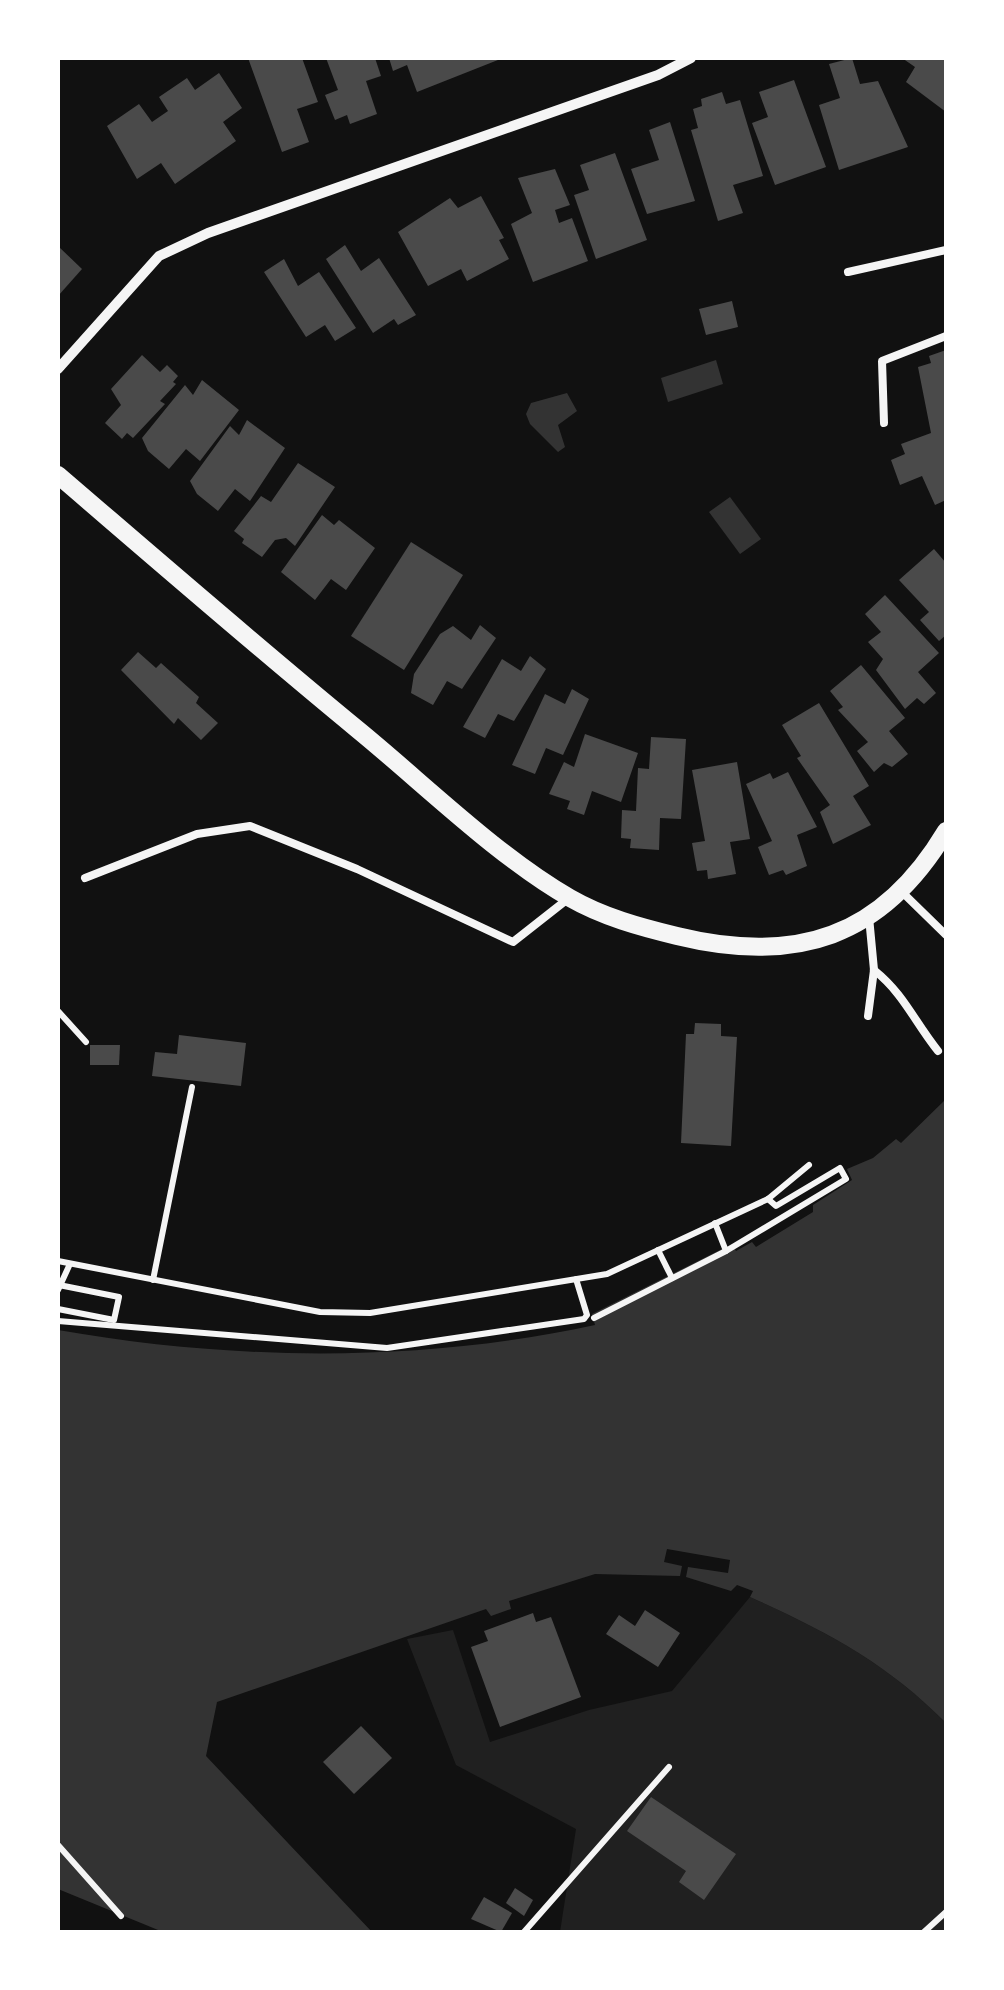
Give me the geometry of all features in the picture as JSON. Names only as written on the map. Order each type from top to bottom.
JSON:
[{"type":"street","points":[[58,369],[158,256],[208,233],[480,140],[658,75],[692,58]]},
{"type":"street","points":[[58,475],[278,664],[569,898],[656,931],[746,947],[798,946],[842,934],[902,892],[946,830]]},
{"type":"lane","points":[[848,272],[946,250]]},
{"type":"lane","points":[[884,423],[882,361],[946,336]]},
{"type":"lane","points":[[85,878],[197,834],[250,826],[513,942],[569,898]]},
{"type":"lane","points":[[902,892],[946,935]]},
{"type":"lane","points":[[868,1016],[874,970],[869,917]]},
{"type":"lane","points":[[874,970],[902,993],[916,1023],[938,1051]]},
{"type":"path","points":[[58,1011],[86,1042]]},
{"type":"path","points":[[153,1280],[192,1087]]},
{"type":"path","points":[[58,1262],[320,1312],[370,1313],[607,1274],[768,1198],[809,1164]]},
{"type":"path","points":[[594,1318],[726,1251],[846,1178],[840,1168],[776,1206],[768,1198]]},
{"type":"path","points":[[715,1223],[726,1251]]},
{"type":"path","points":[[658,1250],[672,1278]]},
{"type":"path","points":[[58,1309],[114,1320],[119,1298],[58,1287],[69,1266]]},
{"type":"path","points":[[58,1321],[387,1348],[584,1318],[588,1316],[576,1278]]},
{"type":"path","points":[[524,1932],[669,1767]]},
{"type":"path","points":[[58,1845],[122,1916]]},
{"type":"path","points":[[924,1932],[946,1912]]},
{"type":"shaded area","points":[[716,360],[723,384],[668,402],[661,378]]},
{"type":"shaded area","points":[[567,393],[577,411],[558,425],[565,447],[558,452],[530,424],[526,414],[531,403]]},
{"type":"shaded area","points":[[730,497],[761,539],[740,554],[709,512]]},
{"type":"shaded area","points":[[946,1099],[946,1723],[878,1666],[830,1636],[750,1597],[753,1591],[737,1585],[731,1591],[686,1577],[688,1567],[728,1573],[730,1560],[667,1549],[664,1562],[682,1566],[680,1576],[595,1574],[509,1601],[511,1609],[491,1616],[486,1609],[217,1702],[206,1756],[372,1932],[163,1932],[58,1889],[58,1330],[192,1348],[327,1353],[462,1346],[595,1325],[592,1314],[732,1244],[736,1251],[752,1242],[756,1247],[813,1212],[813,1205],[852,1180],[847,1169],[873,1158],[896,1139],[901,1143]]},
{"type":"shaded area","points":[[750,1597],[854,1650],[901,1683],[946,1723],[946,1932],[560,1932],[576,1829],[456,1765],[407,1639],[453,1630],[490,1742],[589,1710],[672,1691]]},
{"type":"building","points":[[248,58],[302,58],[318,102],[297,109],[309,142],[282,152]]},
{"type":"building","points":[[326,58],[375,58],[381,76],[366,81],[377,114],[350,124],[347,115],[335,120],[325,95],[338,90]]},
{"type":"building","points":[[389,58],[503,58],[417,92],[407,65],[393,71]]},
{"type":"building","points":[[852,58],[860,84],[878,81],[908,147],[839,170],[819,105],[840,98],[829,64]]},
{"type":"building","points":[[902,58],[946,58],[946,112],[906,82],[915,67]]},
{"type":"building","points":[[219,73],[242,108],[223,122],[236,141],[175,184],[161,163],[137,179],[107,126],[139,104],[152,122],[168,111],[159,97],[187,78],[195,90]]},
{"type":"building","points":[[794,80],[826,167],[775,185],[752,123],[768,117],[759,92]]},
{"type":"building","points":[[722,92],[726,104],[740,100],[763,176],[733,185],[743,213],[718,221],[691,130],[698,128],[693,109],[702,106],[701,99]]},
{"type":"building","points":[[670,122],[695,201],[647,214],[631,169],[659,160],[649,130]]},
{"type":"building","points":[[615,153],[647,240],[596,259],[574,195],[589,190],[580,165]]},
{"type":"building","points":[[555,169],[570,205],[555,210],[559,223],[572,218],[588,261],[533,282],[511,224],[532,213],[518,178]]},
{"type":"building","points":[[481,196],[504,238],[499,240],[509,259],[467,281],[461,269],[428,286],[398,232],[450,198],[458,208]]},
{"type":"building","points":[[345,245],[361,271],[379,258],[416,315],[398,325],[394,319],[373,333],[326,259]]},
{"type":"building","points":[[58,246],[82,269],[58,296]]},
{"type":"building","points":[[284,259],[298,286],[319,272],[356,328],[335,341],[325,325],[306,337],[264,272]]},
{"type":"building","points":[[732,301],[738,327],[706,335],[699,309]]},
{"type":"building","points":[[946,350],[946,500],[935,505],[922,476],[900,485],[891,460],[905,454],[901,444],[931,433],[918,367],[931,363],[929,356]]},
{"type":"building","points":[[142,355],[160,372],[167,365],[178,376],[173,382],[176,384],[160,401],[165,404],[133,438],[127,433],[122,439],[105,423],[121,405],[111,389]]},
{"type":"building","points":[[202,380],[239,410],[200,461],[186,449],[169,469],[148,451],[142,438],[185,385],[193,395]]},
{"type":"building","points":[[247,420],[285,448],[250,501],[235,489],[218,511],[197,494],[190,481],[230,426],[239,435]]},
{"type":"building","points":[[298,463],[335,487],[295,546],[286,538],[275,540],[262,557],[242,543],[244,539],[234,531],[261,496],[271,502]]},
{"type":"building","points":[[322,515],[334,525],[339,520],[375,548],[346,590],[331,579],[315,600],[281,572]]},
{"type":"building","points":[[411,542],[463,575],[404,670],[351,636]]},
{"type":"building","points":[[934,549],[946,563],[946,635],[939,641],[920,620],[929,612],[899,580]]},
{"type":"building","points":[[885,595],[939,653],[918,672],[936,693],[924,704],[917,698],[905,709],[876,670],[883,659],[868,642],[881,632],[865,614]]},
{"type":"building","points":[[480,625],[496,638],[462,689],[447,681],[433,705],[411,693],[414,674],[440,634],[453,626],[471,640]]},
{"type":"building","points":[[138,652],[156,668],[161,663],[199,697],[196,703],[218,723],[201,740],[178,718],[174,724],[121,670]]},
{"type":"building","points":[[530,656],[546,669],[514,721],[498,714],[485,738],[463,727],[502,659],[521,671]]},
{"type":"building","points":[[861,665],[905,718],[889,731],[908,754],[892,767],[884,763],[874,772],[857,751],[868,742],[838,710],[843,707],[830,691]]},
{"type":"building","points":[[572,689],[589,699],[563,755],[546,748],[535,774],[512,765],[545,694],[565,704]]},
{"type":"building","points":[[819,703],[869,786],[853,796],[871,825],[833,844],[820,812],[830,805],[797,758],[801,756],[782,725]]},
{"type":"building","points":[[585,734],[638,753],[621,802],[592,791],[584,815],[567,809],[570,801],[549,794],[564,762],[574,767]]},
{"type":"building","points":[[651,737],[686,739],[681,819],[660,818],[659,850],[630,848],[631,839],[621,838],[622,810],[636,811],[638,768],[649,769]]},
{"type":"building","points":[[737,762],[750,839],[730,842],[736,874],[708,879],[707,870],[697,871],[692,843],[705,841],[692,770]]},
{"type":"building","points":[[788,772],[817,827],[797,835],[807,866],[786,875],[783,870],[769,875],[758,847],[772,841],[746,784],[770,773],[773,779]]},
{"type":"building","points":[[695,1023],[721,1024],[721,1036],[737,1037],[731,1146],[681,1143],[686,1034],[694,1034]]},
{"type":"building","points":[[179,1035],[246,1043],[241,1086],[152,1076],[155,1052],[177,1054]]},
{"type":"building","points":[[90,1045],[120,1045],[119,1065],[90,1065]]},
{"type":"building","points":[[645,1610],[680,1633],[658,1667],[606,1634],[619,1615],[635,1626]]},
{"type":"building","points":[[533,1613],[536,1622],[551,1617],[581,1697],[500,1727],[471,1647],[488,1641],[484,1631]]},
{"type":"building","points":[[361,1726],[392,1758],[354,1794],[323,1762]]},
{"type":"building","points":[[651,1797],[736,1854],[704,1900],[679,1882],[686,1871],[627,1831]]},
{"type":"building","points":[[515,1888],[533,1900],[524,1916],[506,1903]]},
{"type":"building","points":[[484,1897],[512,1913],[501,1932],[471,1919]]}]
